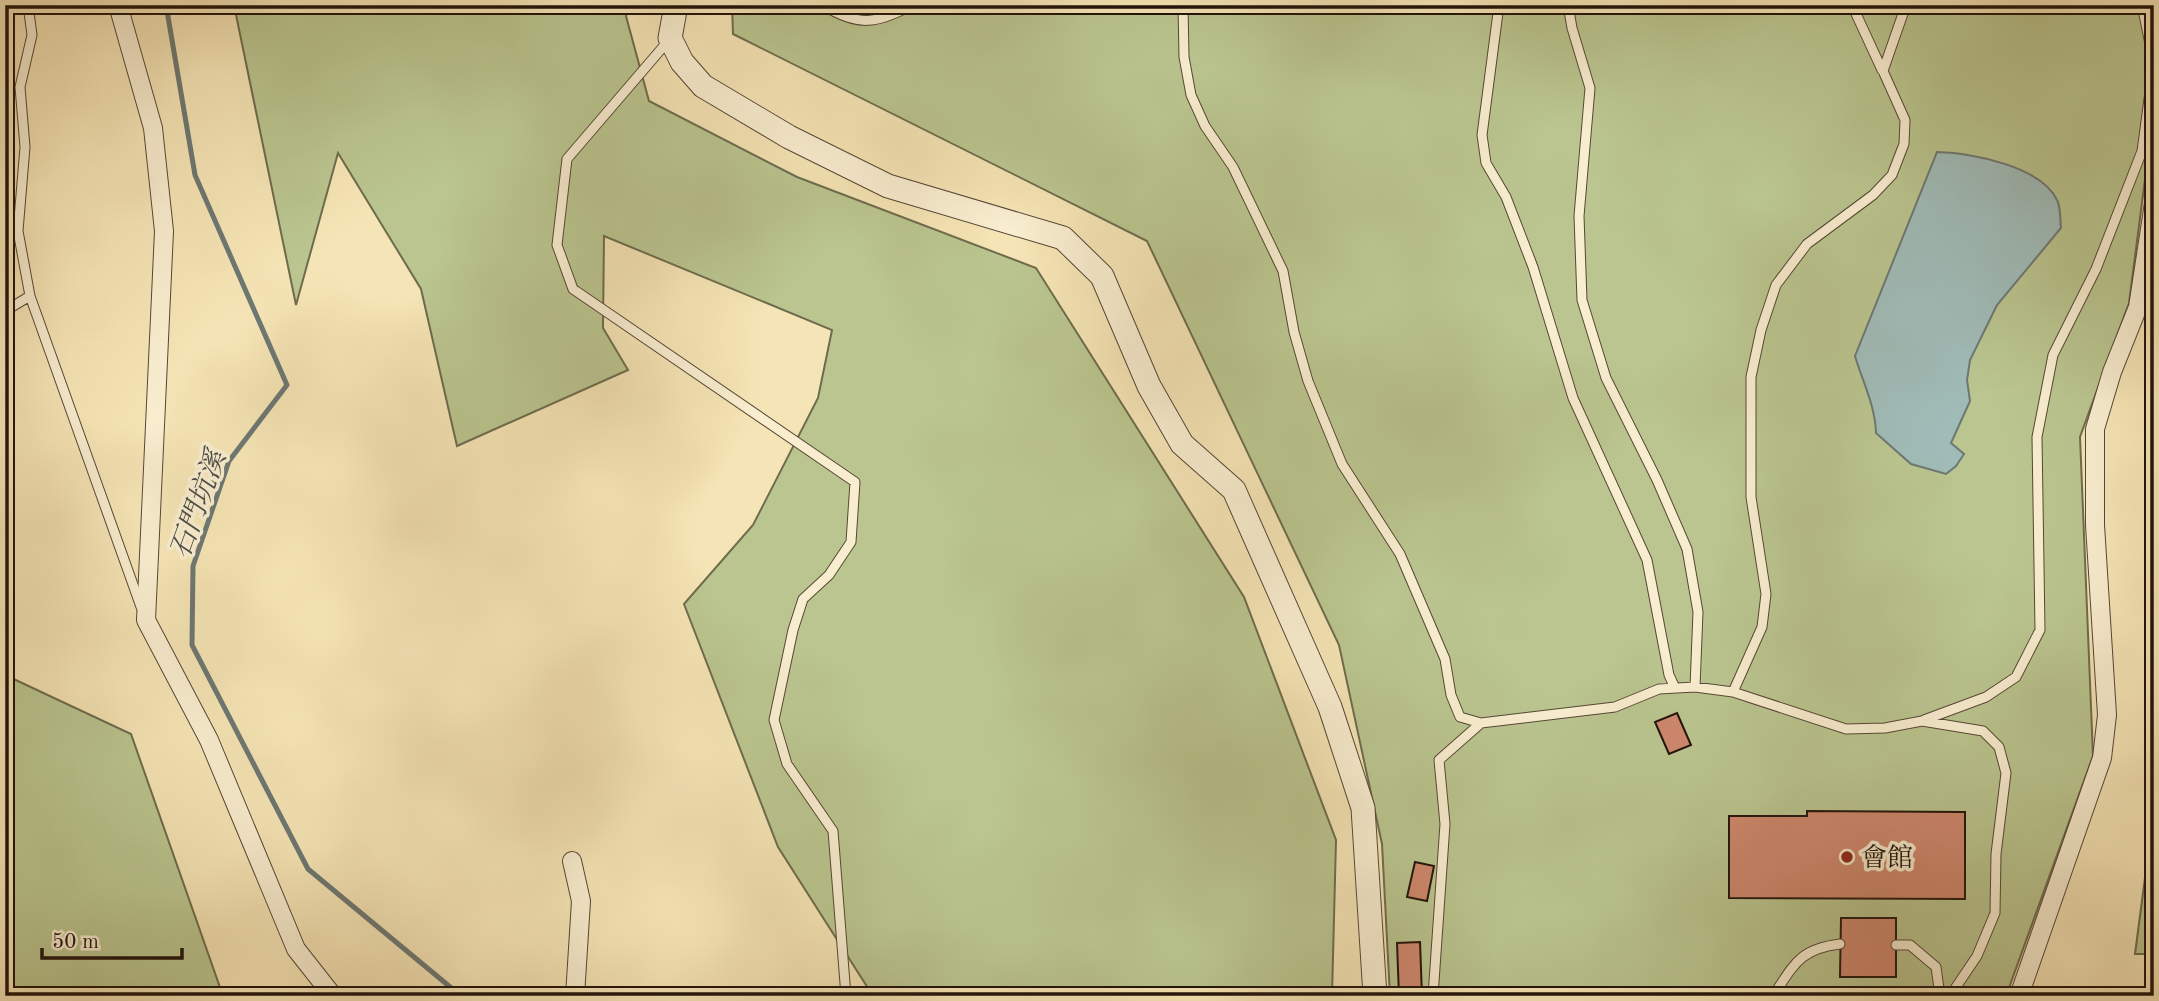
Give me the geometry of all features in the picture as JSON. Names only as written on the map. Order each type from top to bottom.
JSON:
[{"type":"street","points":[[118,5],[153,128],[164,231],[146,620],[208,740],[296,949],[333,996]]},
{"type":"street","points":[[676,5],[670,38],[682,62],[703,86],[789,137],[888,186],[1063,238],[1102,276],[1149,386],[1182,444],[1234,490],[1329,707],[1363,808],[1375,996]]},
{"type":"street","points":[[2019,996],[2102,758],[2107,715],[2095,525],[2095,429],[2112,372],[2138,307],[2154,203]]},
{"type":"street","points":[[572,861],[581,901],[575,996]]},
{"type":"lane","points":[[28,5],[32,35],[20,87],[24,147],[18,231],[30,296],[146,620]]},
{"type":"lane","points":[[823,5],[840,16],[869,23],[912,5]]},
{"type":"lane","points":[[1183,5],[1184,57],[1191,95],[1205,126],[1233,167],[1283,271],[1294,332],[1308,381],[1342,464],[1400,554],[1444,659],[1451,695],[1460,717],[1481,723],[1615,707],[1659,689],[1695,687],[1733,692],[1846,729],[1885,728],[1922,721],[1986,697],[2016,677],[2040,630],[2037,437],[2053,355],[2096,269],[2142,151],[2151,84],[2150,44],[2142,5]]},
{"type":"lane","points":[[1499,5],[1482,135],[1486,163],[1506,197],[1533,267],[1573,398],[1647,559],[1669,675],[1675,688]]},
{"type":"lane","points":[[1569,5],[1572,28],[1590,88],[1579,216],[1582,300],[1606,379],[1657,480],[1687,549],[1698,612],[1695,687]]},
{"type":"lane","points":[[1733,692],[1762,627],[1766,594],[1751,497],[1751,377],[1761,330],[1776,285],[1807,244],[1873,195],[1892,175],[1905,144],[1905,120],[1852,5]]},
{"type":"lane","points":[[1883,71],[1906,5]]},
{"type":"lane","points":[[670,38],[567,159],[557,246],[573,289],[855,482],[851,542],[829,575],[803,599],[793,630],[774,720],[787,764],[833,831],[846,996]]},
{"type":"lane","points":[[5,311],[30,296]]},
{"type":"lane","points":[[1922,721],[1983,731],[1999,747],[2006,773],[1996,854],[1994,913],[1978,956],[1950,996]]},
{"type":"lane","points":[[1433,996],[1444,824],[1439,760],[1481,723]]},
{"type":"lane","points":[[1773,996],[1793,965],[1814,947],[1840,944]]},
{"type":"lane","points":[[1896,945],[1910,945],[1936,967],[1940,996]]},
{"type":"green space","points":[[234,5],[631,5],[626,16],[649,101],[797,177],[1036,268],[1244,597],[1336,840],[1332,996],[873,996],[778,847],[684,604],[753,525],[818,398],[832,330],[604,236],[603,328],[628,370],[457,446],[421,289],[338,153],[296,305]]},
{"type":"green space","points":[[732,5],[2154,5],[2154,110],[2129,303],[2080,437],[2093,756],[2006,996],[1390,996],[1382,844],[1339,645],[1147,241],[733,34]]},
{"type":"green space","points":[[5,675],[131,734],[223,996],[5,996]]},
{"type":"green space","points":[[2154,809],[2154,954],[2135,954]]},
{"type":"water","points":[[1937,152],[1986,159],[2021,170],[2036,178],[2049,188],[2057,200],[2061,228],[1997,305],[1970,360],[1967,380],[1970,401],[1951,443],[1964,454],[1946,474],[1911,464],[1876,433],[1871,403],[1855,356]]},
{"type":"building","points":[[1677,713],[1691,745],[1669,754],[1655,722]]},
{"type":"building","name":"會館","points":[[1807,811],[1965,812],[1965,899],[1729,898],[1729,816],[1807,816]]},
{"type":"building","points":[[1415,862],[1434,866],[1427,901],[1407,897]]},
{"type":"building","points":[[1841,918],[1896,918],[1896,977],[1840,977]]},
{"type":"building","points":[[1420,942],[1422,996],[1399,996],[1397,943]]},
{"type":"waterway","name":"石門坑溪","points":[[166,5],[195,175],[287,385],[229,461],[193,566],[192,645],[308,869],[461,996]]},
{"type":"place","name":"會館","points":[[1847,857]]}]
